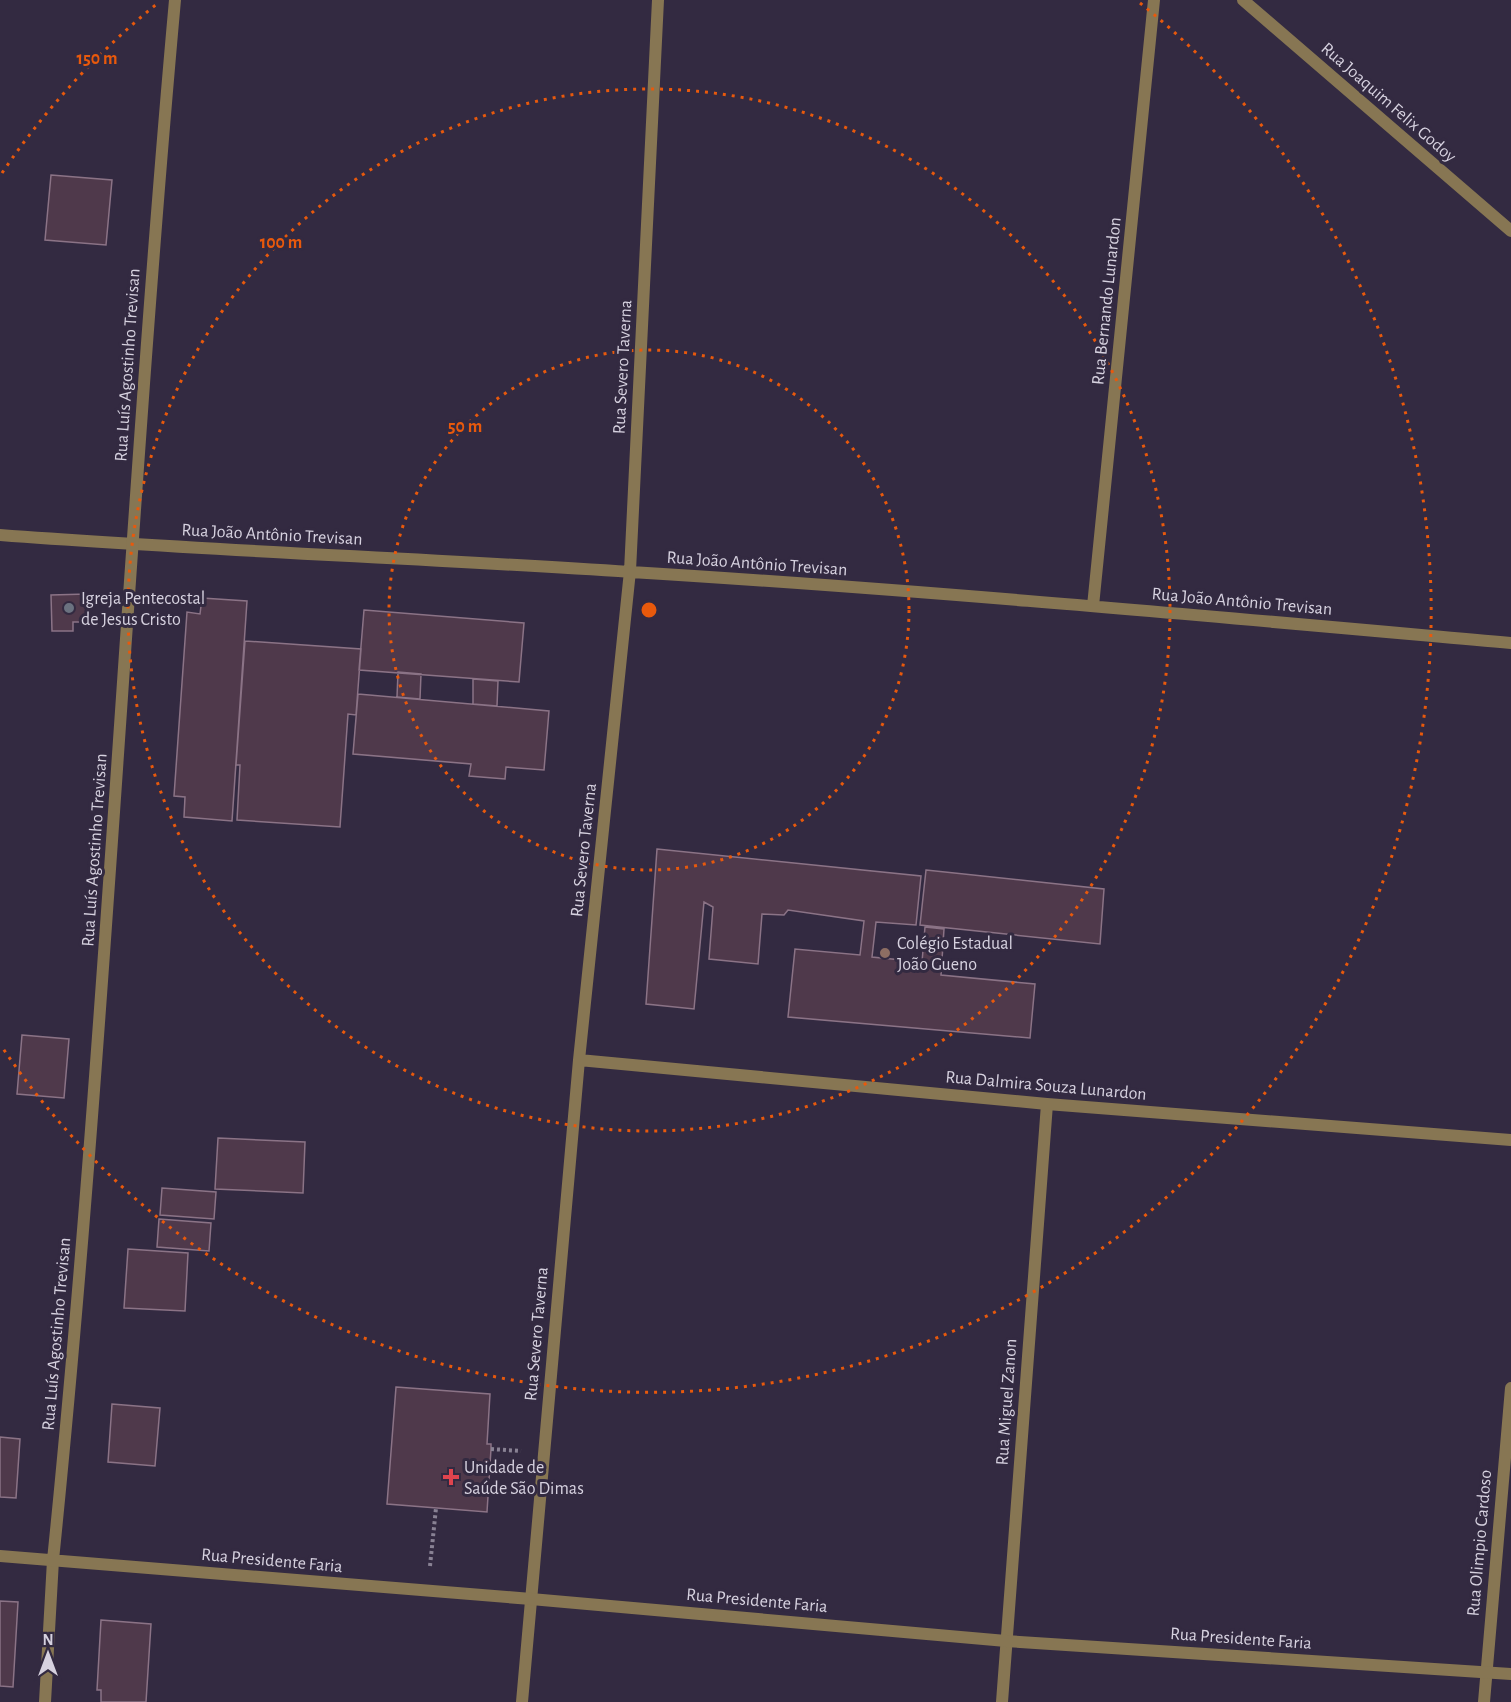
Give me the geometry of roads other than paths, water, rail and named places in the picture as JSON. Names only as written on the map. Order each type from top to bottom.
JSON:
[{"type":"street","name":"Rua Luís Agostinho Trevisan","points":[[45,1702],[53,1560],[68,1411],[115,815],[132,545],[175,0]]},
{"type":"street","name":"Rua Severo Taverna","points":[[522,1702],[579,1060],[630,572],[658,0]]},
{"type":"street","name":"Rua Bernando Lunardon","points":[[1093,606],[1155,0]]},
{"type":"street","name":"Rua Joaquim Felix Godoy","points":[[1243,0],[1511,231]]},
{"type":"street","name":"Rua João Antônio Trevisan","points":[[0,535],[132,545],[630,572],[1093,606],[1511,644]]},
{"type":"street","name":"Rua Dalmira Souza Lunardon","points":[[579,1060],[1047,1104],[1511,1140]]},
{"type":"street","name":"Rua Miguel Zanon","points":[[1002,1702],[1047,1104]]},
{"type":"street","name":"Rua Olimpio Cardoso","points":[[1484,1702],[1511,1388]]},
{"type":"street","name":"Rua Presidente Faria","points":[[0,1556],[531,1599],[1006,1641],[1511,1674]]},
{"type":"place","name":"Igreja Pentecostal de Jesus Cristo","points":[[69,608]]},
{"type":"place","name":"Colégio Estadual João Gueno","points":[[885,953]]},
{"type":"place","name":"Unidade de Saúde São Dimas","points":[[451,1477]]}]
